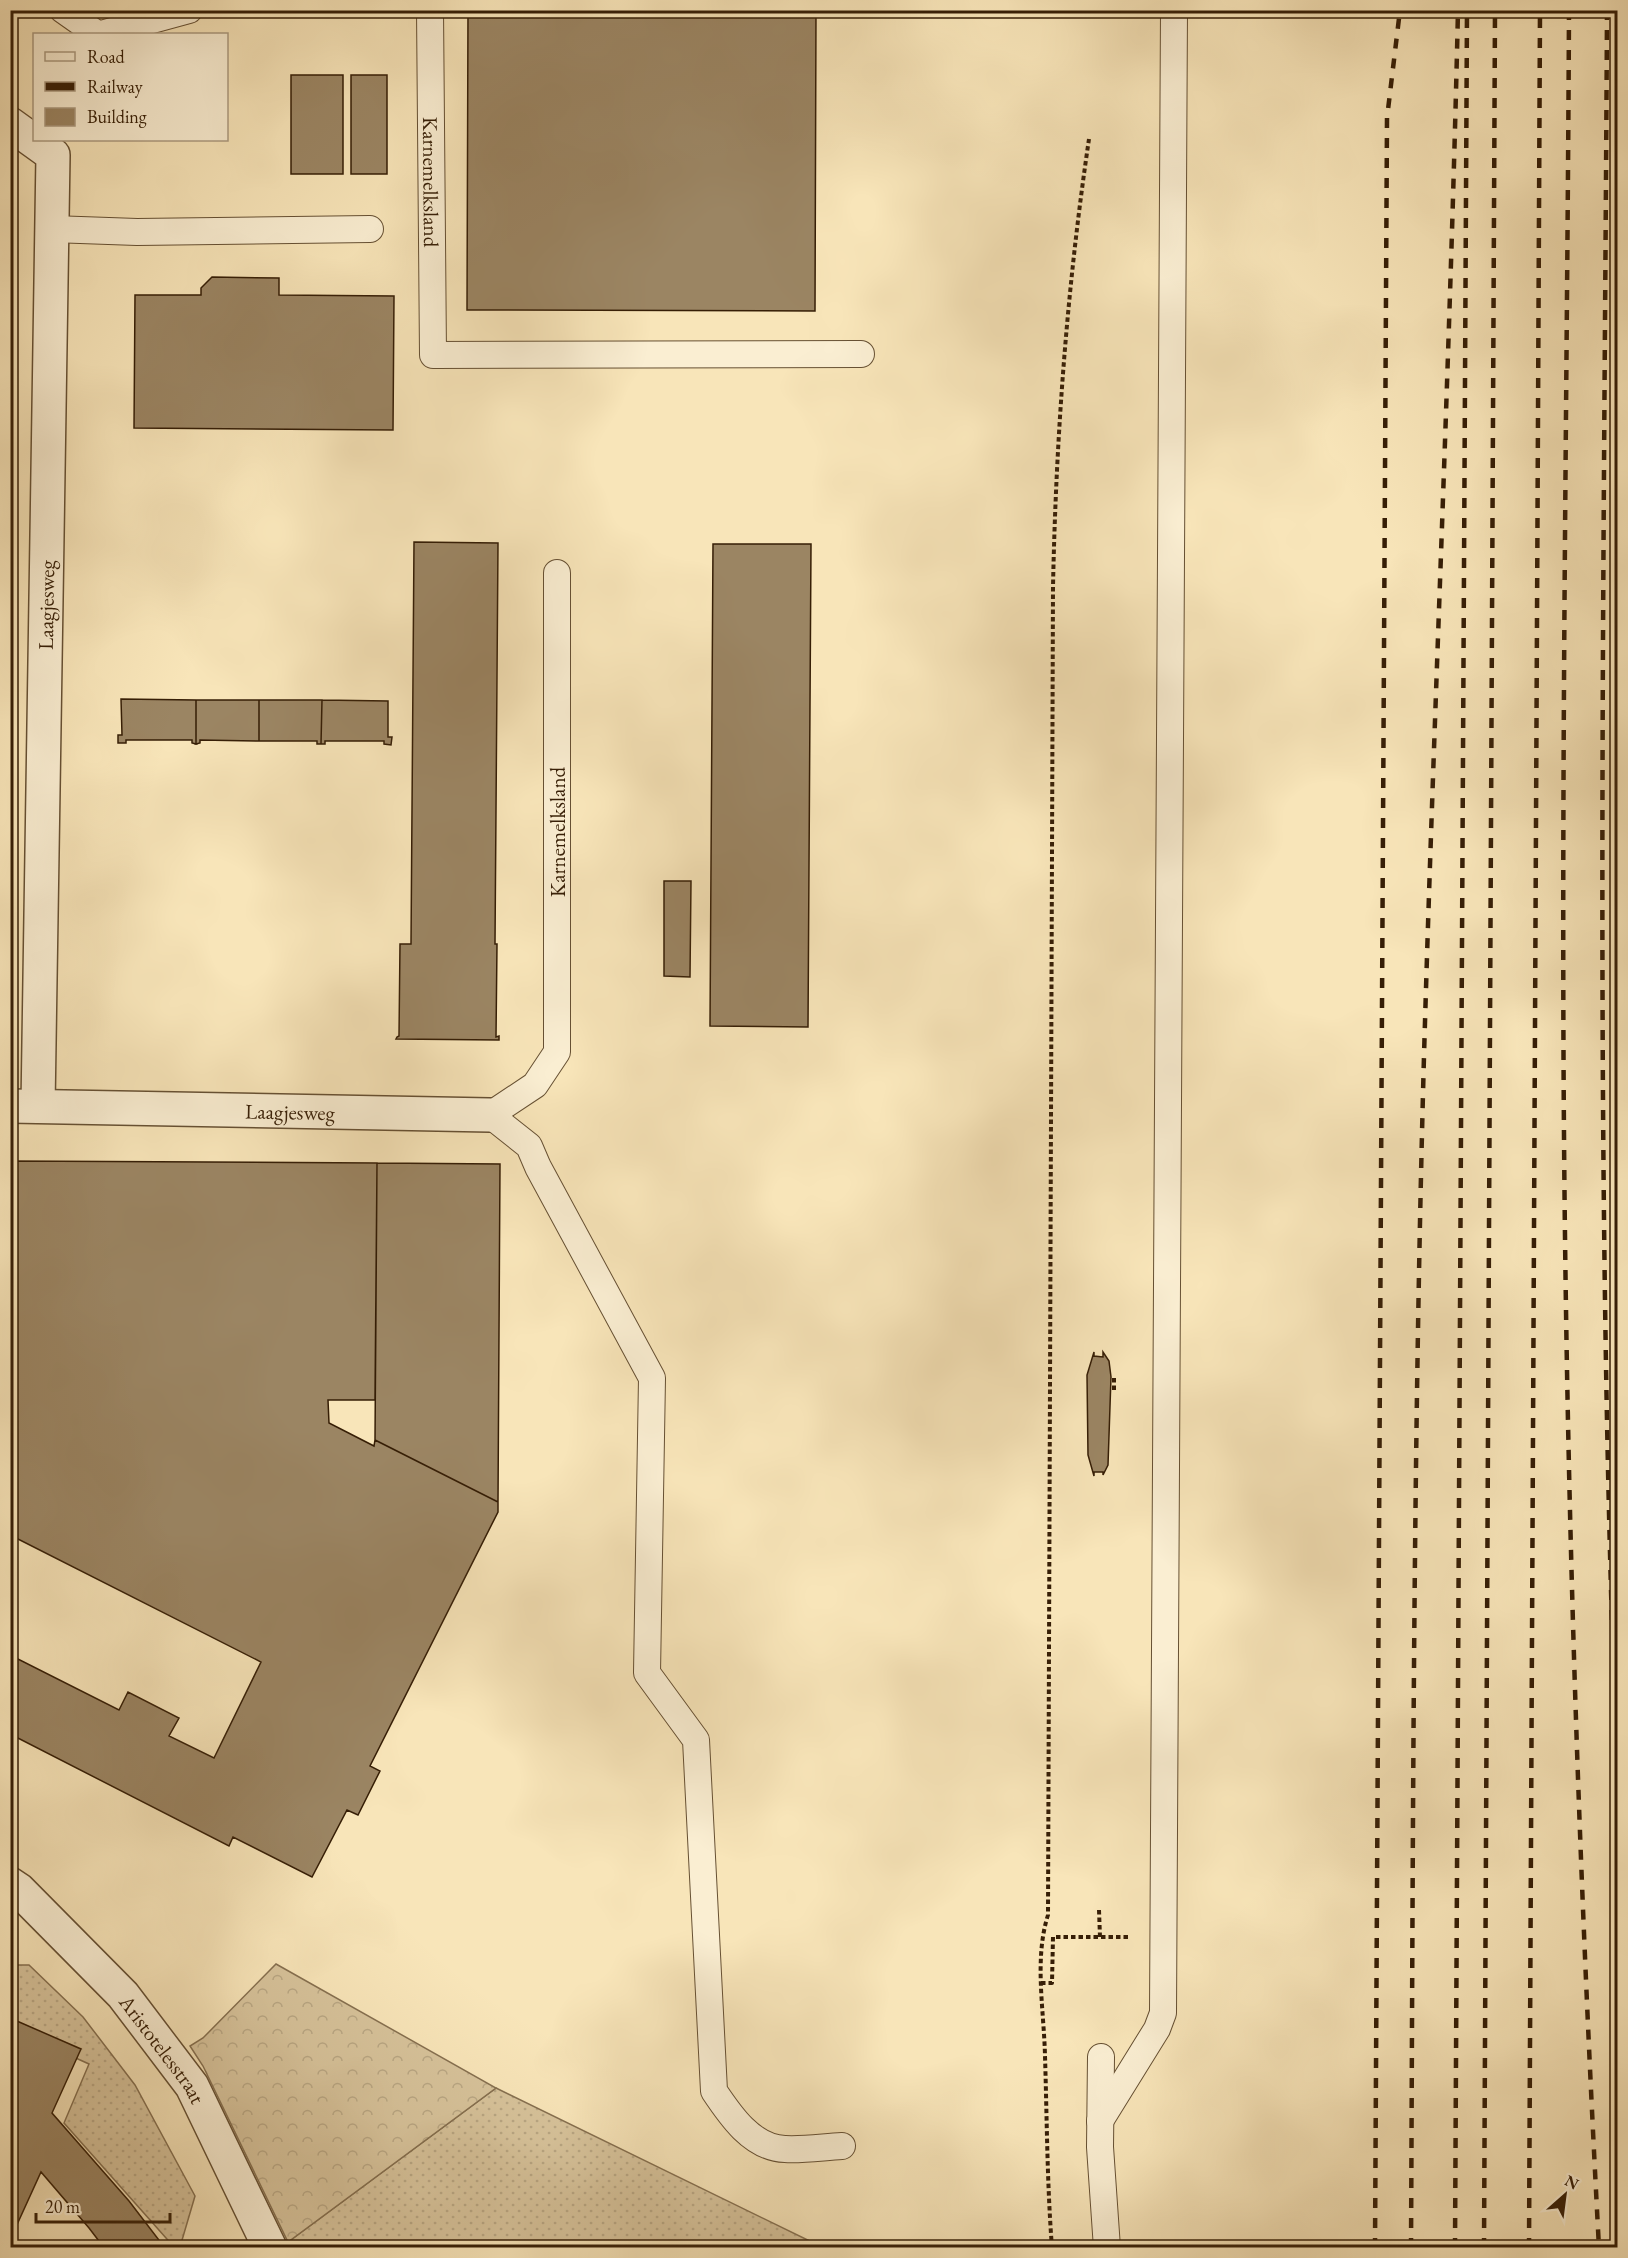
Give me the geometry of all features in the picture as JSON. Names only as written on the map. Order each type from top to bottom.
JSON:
[{"type":"street","name":"Laagjesweg","points":[[22,124],[33,135]]},
{"type":"street","name":"Laagjesweg","points":[[39,141],[53,155],[52,229],[24,1106],[490,1115]]},
{"type":"street","name":"Aristotelesstraat","points":[[13,1891],[123,1995],[192,2085],[270,2247]]},
{"type":"lane","points":[[63,10],[96,33]]},
{"type":"lane","points":[[105,33],[189,10]]},
{"type":"lane","name":"Karnemelksland","points":[[430,10],[433,355],[861,354]]},
{"type":"lane","points":[[1100,2121],[1157,2029],[1163,2013],[1174,10]]},
{"type":"lane","points":[[52,229],[137,232],[370,229]]},
{"type":"lane","name":"Karnemelksland","points":[[490,1115],[535,1085],[557,1052],[557,573]]},
{"type":"lane","points":[[490,1115],[529,1146],[538,1167],[652,1378],[646,1673],[696,1740],[714,2091],[745,2131],[761,2141],[782,2149],[842,2146]]},
{"type":"lane","points":[[1101,2057],[1100,2121],[1107,2247]]},
{"type":"path","points":[[1052,2247],[1048,2202],[1041,1983],[1042,1933],[1048,1915],[1054,503],[1071,291],[1089,139]]},
{"type":"path","points":[[1114,1378],[1114,1391]]},
{"type":"path","points":[[1099,1910],[1100,1937]]},
{"type":"path","points":[[1041,1983],[1052,1983],[1053,1937],[1139,1937]]},
{"type":"green space","points":[[276,1964],[496,2088],[288,2242],[203,2066],[190,2046],[203,2038]]},
{"type":"green space","points":[[11,1965],[29,1965],[83,2017],[135,2085],[195,2196],[180,2247],[174,2247],[64,2123],[89,2064],[11,2029]]},
{"type":"green space","points":[[496,2088],[822,2247],[291,2248],[288,2242]]},
{"type":"building","points":[[468,10],[816,10],[815,311],[467,310]]},
{"type":"building","points":[[291,75],[343,75],[343,174],[291,174]]},
{"type":"building","points":[[351,75],[387,75],[387,174],[351,174]]},
{"type":"building","points":[[212,277],[279,278],[279,295],[394,296],[393,430],[134,428],[135,295],[201,295],[201,288]]},
{"type":"building","points":[[414,542],[498,543],[495,944],[497,944],[496,1037],[499,1036],[499,1040],[396,1039],[399,1036],[400,944],[411,944]]},
{"type":"building","points":[[713,544],[811,544],[808,1027],[710,1026]]},
{"type":"building","points":[[121,699],[196,700],[196,744],[192,743],[192,740],[126,740],[126,743],[118,743],[118,735],[122,735]]},
{"type":"building","points":[[196,700],[259,700],[259,741],[200,740],[200,743],[196,744]]},
{"type":"building","points":[[259,700],[322,700],[321,744],[317,744],[317,741],[259,741]]},
{"type":"building","points":[[322,700],[388,701],[388,737],[392,737],[391,745],[384,744],[384,741],[325,741],[325,744],[321,744]]},
{"type":"building","points":[[664,881],[691,881],[690,977],[664,976]]},
{"type":"building","points":[[10,1161],[377,1163],[375,1400],[328,1400],[329,1423],[374,1446],[375,1440],[498,1502],[498,1512],[370,1766],[380,1771],[358,1815],[347,1810],[312,1877],[233,1837],[229,1846],[10,1734],[10,1655],[119,1710],[128,1692],[179,1718],[169,1736],[214,1758],[261,1662],[10,1535]]},
{"type":"building","points":[[377,1163],[500,1164],[498,1502],[375,1440]]},
{"type":"building","points":[[1094,1352],[1094,1356],[1103,1357],[1103,1352],[1109,1361],[1111,1377],[1108,1465],[1103,1475],[1103,1472],[1094,1472],[1094,1476],[1088,1455],[1087,1375]]},
{"type":"building","points":[[10,2018],[81,2049],[52,2113],[129,2201],[165,2248],[99,2248],[102,2245],[41,2172],[10,2240]]},
{"type":"railway","points":[[1375,2248],[1387,118],[1400,10]]},
{"type":"railway","points":[[1411,2248],[1414,1652],[1420,1205],[1458,10]]},
{"type":"railway","points":[[1455,2248],[1467,10]]},
{"type":"railway","points":[[1484,2248],[1495,10]]},
{"type":"railway","points":[[1529,2248],[1540,10]]},
{"type":"railway","points":[[1569,10],[1564,777],[1565,1236],[1569,1489],[1577,1742],[1599,2248]]},
{"type":"railway","points":[[1607,10],[1603,1126],[1606,1349],[1618,1795]]}]
